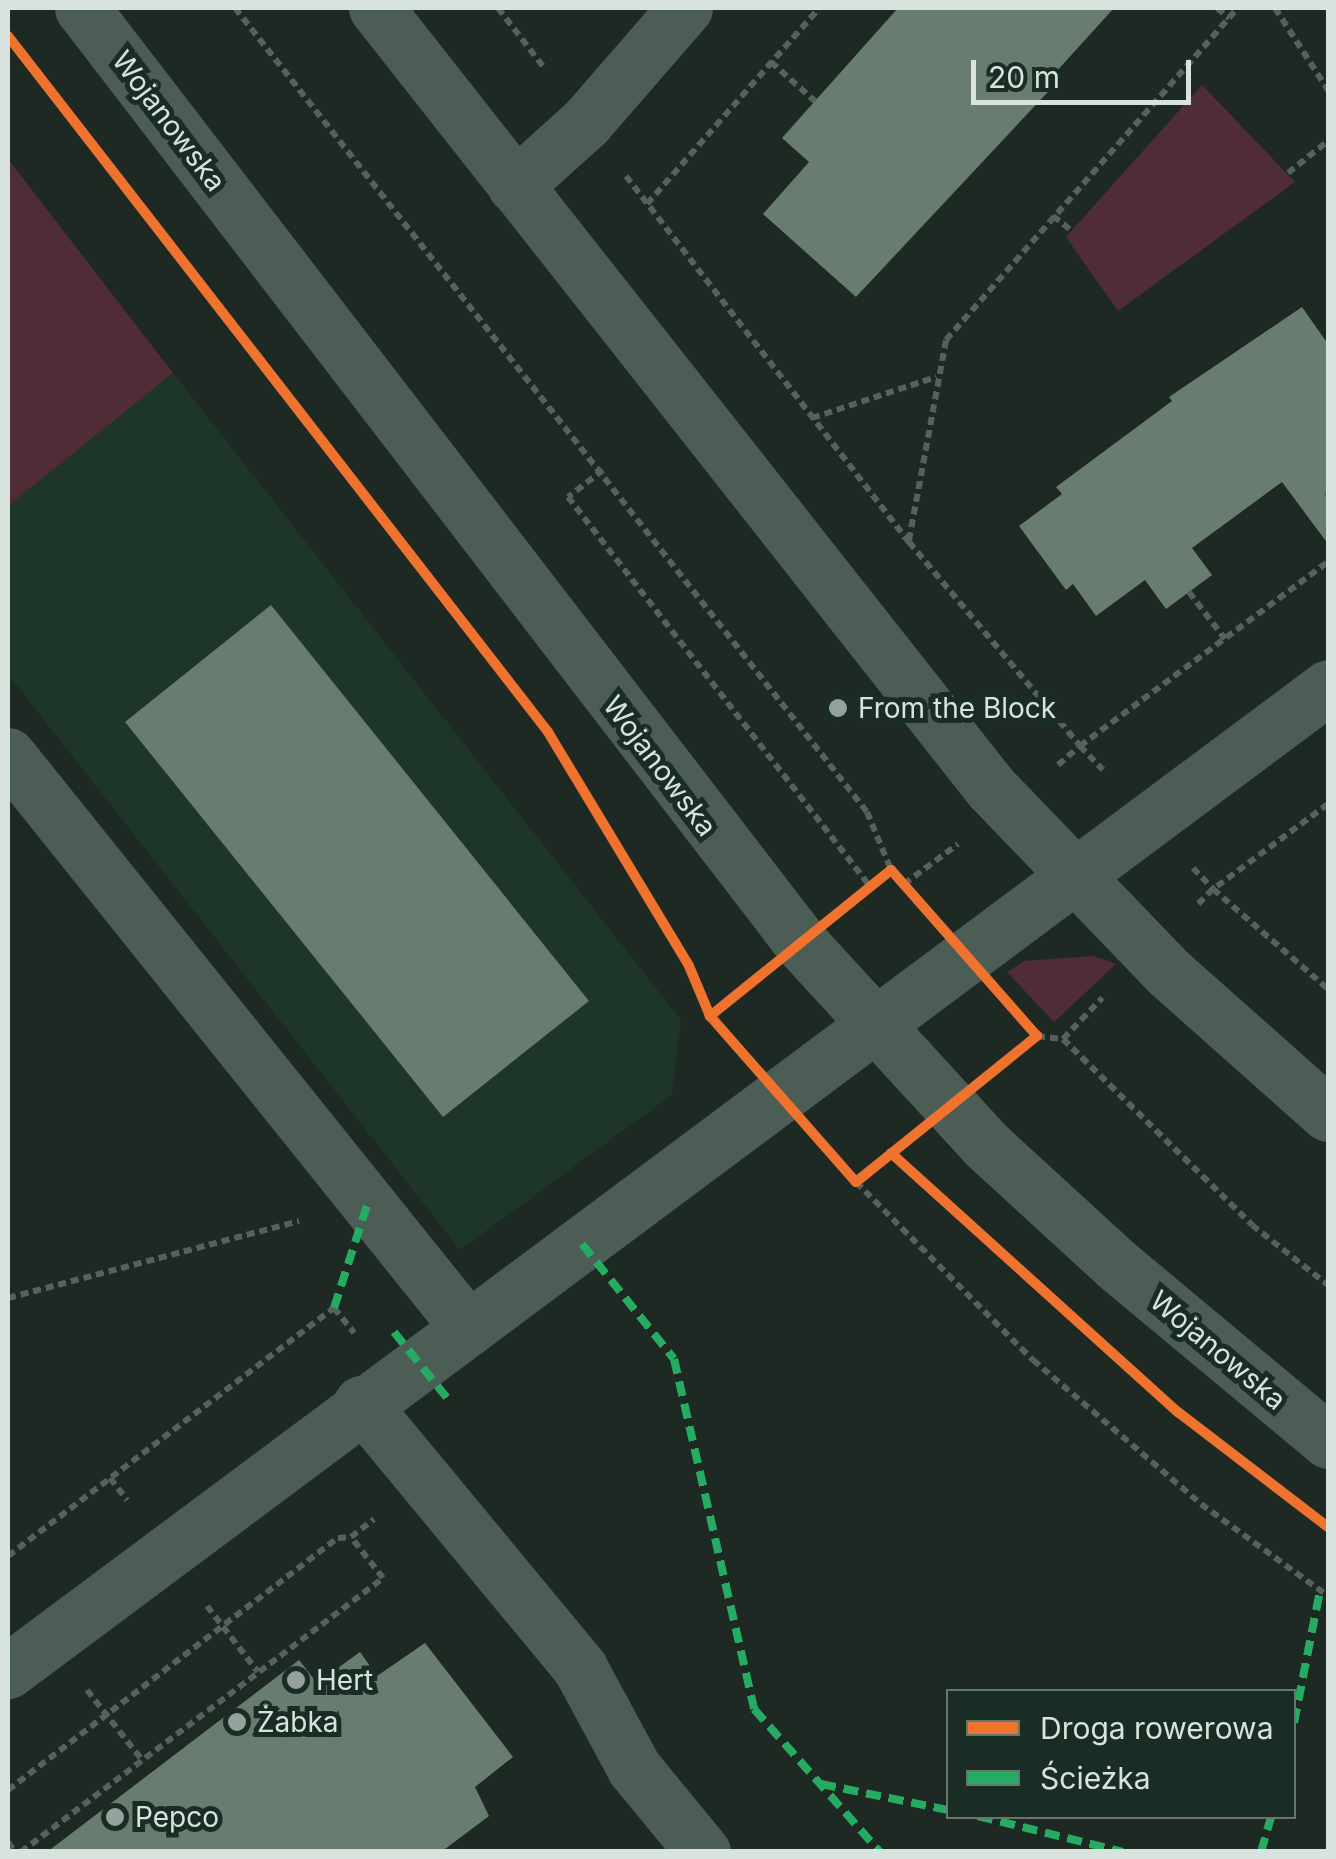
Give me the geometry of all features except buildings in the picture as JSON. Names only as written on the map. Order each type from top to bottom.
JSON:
[{"type":"street","name":"Wojanowska","points":[[82,8],[714,837],[876,1028],[985,1144],[1117,1265],[1328,1441]]},
{"type":"street","points":[[376,8],[992,788],[1150,952],[1328,1114]]},
{"type":"street","points":[[515,186],[586,122],[685,8]]},
{"type":"street","points":[[8,1672],[361,1403],[876,1028],[1328,687]]},
{"type":"street","points":[[8,754],[468,1328]]},
{"type":"street","points":[[361,1403],[580,1668],[634,1768],[704,1852]]},
{"type":"path","points":[[235,8],[868,812],[891,870]]},
{"type":"path","points":[[819,8],[646,204],[909,542],[1080,746],[1328,562]]},
{"type":"path","points":[[1217,8],[1229,18]]},
{"type":"path","points":[[909,542],[936,377],[946,340],[1238,8]]},
{"type":"path","points":[[1279,9],[1328,90]]},
{"type":"path","points":[[771,62],[815,101]]},
{"type":"path","points":[[1288,174],[1328,142]]},
{"type":"path","points":[[1053,216],[1072,231]]},
{"type":"path","points":[[812,418],[936,377]]},
{"type":"path","points":[[602,470],[568,497],[870,887]]},
{"type":"path","points":[[1189,592],[1224,639]]},
{"type":"path","points":[[1328,804],[1213,889],[1328,989]]},
{"type":"path","points":[[1063,1039],[1150,952]]},
{"type":"path","points":[[1036,1036],[1063,1039],[1252,1225],[1328,1284]]},
{"type":"path","points":[[856,1182],[1032,1360],[1201,1504],[1328,1596]]},
{"type":"path","points":[[8,1298],[368,1202]]},
{"type":"path","points":[[8,1556],[334,1308],[356,1336]]},
{"type":"path","points":[[8,1790],[338,1538],[352,1537]]},
{"type":"path","points":[[8,1842],[15,1852]]},
{"type":"shaded area","points":[[1202,85],[1295,182],[1118,311],[1066,237]]},
{"type":"shaded area","points":[[8,159],[173,373],[8,506]]},
{"type":"shaded area","points":[[173,373],[681,1020],[672,1095],[460,1250],[8,674],[8,506]]},
{"type":"shaded area","points":[[1094,956],[1116,964],[1054,1022],[1007,972],[1024,961]]},
{"type":"marked path","points":[[334,1308],[368,1202]]},
{"type":"marked path","points":[[582,1244],[674,1359],[754,1709],[880,1852]]},
{"type":"marked path","points":[[394,1332],[447,1398]]},
{"type":"marked path","points":[[1296,1713],[1320,1590]]},
{"type":"marked path","points":[[821,1784],[946,1810]]},
{"type":"marked path","points":[[990,1819],[1123,1852]]},
{"type":"marked path","points":[[1261,1852],[1270,1819]]},
{"type":"cycle path","points":[[8,36],[548,732],[689,966],[710,1016],[856,1182],[1037,1036],[891,870],[710,1016]]},
{"type":"cycle path","points":[[891,1153],[1178,1412],[1328,1527]]},
{"type":"place","name":"From the Block","points":[[838,708]]},
{"type":"place","name":"Hert","points":[[296,1680]]},
{"type":"place","name":"Żabka","points":[[237,1722]]},
{"type":"place","name":"Pepco","points":[[115,1817]]}]
